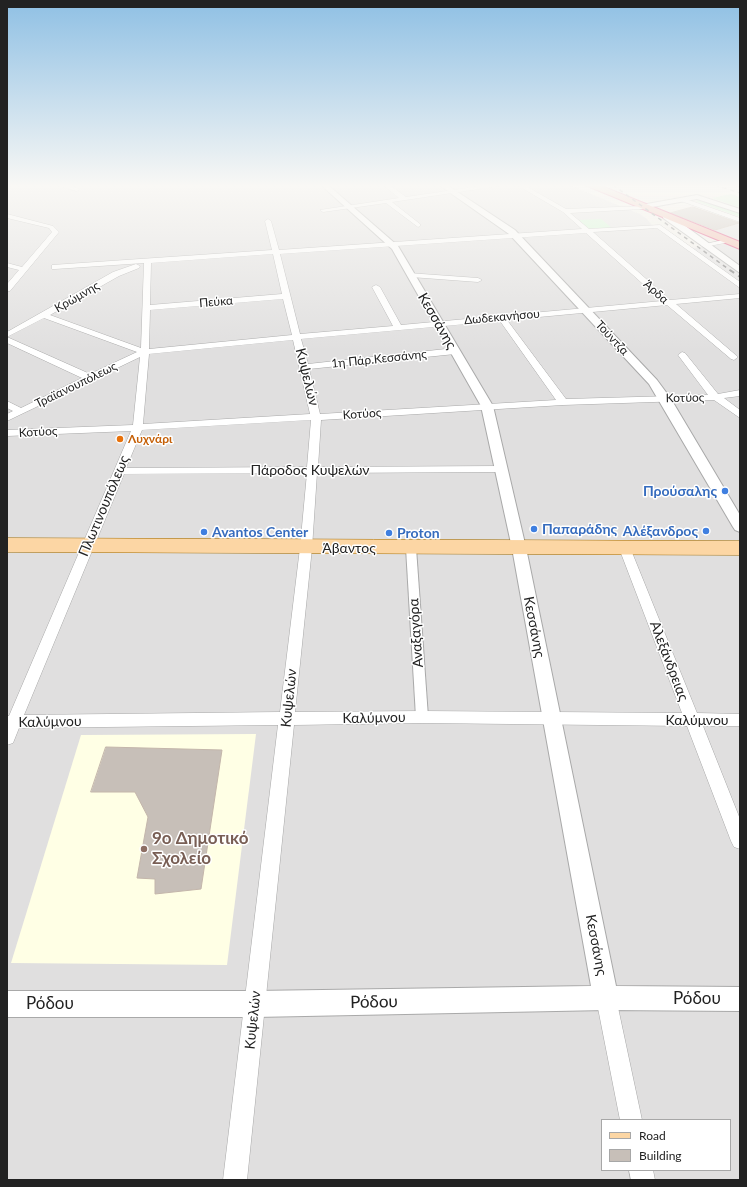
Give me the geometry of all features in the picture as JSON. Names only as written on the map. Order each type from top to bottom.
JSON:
[{"type":"highway","points":[[728,241],[740,246]]},
{"type":"main road","name":"Άβαντος","points":[[7,545],[306,548],[740,548]]},
{"type":"street","points":[[7,289],[49,240]]},
{"type":"street","name":"Κυψελών","points":[[235,1180],[306,548],[316,417],[273,240]]},
{"type":"street","name":"Κεσσάνης","points":[[388,240],[393,245],[411,275],[487,406],[502,469],[518,548],[631,1119]]},
{"type":"street","points":[[55,267],[456,240]]},
{"type":"street","name":"Τούντζα","points":[[521,240],[653,382],[665,398],[740,528]]},
{"type":"street","name":"Άρδα","points":[[599,240],[668,302],[734,357]]},
{"type":"street","points":[[679,240],[740,286]]},
{"type":"street","points":[[699,240],[740,270]]},
{"type":"street","points":[[704,244],[728,241]]},
{"type":"street","name":"Πλωτινουπόλεως","points":[[7,738],[10,722],[138,428],[145,352],[148,261]]},
{"type":"street","name":"Κρώμνης","points":[[7,335],[116,274],[148,261]]},
{"type":"street","points":[[7,265],[23,269]]},
{"type":"street","points":[[411,275],[478,280]]},
{"type":"street","points":[[376,287],[397,326]]},
{"type":"street","name":"Πεύκα","points":[[146,308],[286,296]]},
{"type":"street","name":"Δωδεκανήσου","points":[[145,352],[438,322],[740,296]]},
{"type":"street","points":[[44,315],[145,352]]},
{"type":"street","points":[[501,317],[563,402]]},
{"type":"street","points":[[7,340],[90,378]]},
{"type":"street","name":"1η Πάρ.Κεσσάνης","points":[[304,367],[454,351]]},
{"type":"street","name":"Τραϊανουπόλεως","points":[[7,418],[145,352]]},
{"type":"street","points":[[682,355],[716,398],[740,415]]},
{"type":"street","name":"Κοτύος","points":[[7,433],[138,428],[563,402],[665,398],[716,398],[740,393]]},
{"type":"street","points":[[7,404],[21,412]]},
{"type":"street","name":"Πάροδος Κυψελών","points":[[118,471],[502,469]]},
{"type":"street","name":"Αναξαγόρα","points":[[411,548],[422,717]]},
{"type":"street","name":"Αλεξάνδρειας","points":[[625,548],[740,841]]},
{"type":"street","name":"Καλύμνου","points":[[10,722],[422,717],[552,720],[740,720]]},
{"type":"street","name":"Ρόδου","points":[[7,1004],[255,1004],[606,998],[740,999]]},
{"type":"shaded area","points":[[7,240],[675,240],[687,249],[740,242],[740,1180],[7,1180]]},
{"type":"shaded area","name":"9ο Δημοτικό Σχολείο","points":[[256,734],[227,965],[11,963],[81,735]]},
{"type":"building","name":"9ο Δημοτικό Σχολείο","points":[[106,747],[222,750],[201,889],[155,894],[155,879],[137,878],[148,817],[135,792],[91,792]]},
{"type":"railway","points":[[689,240],[731,271]]},
{"type":"railway","points":[[730,270],[740,277]]},
{"type":"place","name":"Λυχνάρι","points":[[120,439]]},
{"type":"place","name":"Προύσαλης","points":[[725,491]]},
{"type":"place","name":"Παπαράδης","points":[[534,529]]},
{"type":"place","name":"Αλέξανδρος","points":[[706,531]]},
{"type":"place","name":"Avantos Center","points":[[204,532]]},
{"type":"place","name":"Proton","points":[[389,533]]},
{"type":"place","name":"9ο Δημοτικό Σχολείο","points":[[144,849]]}]
